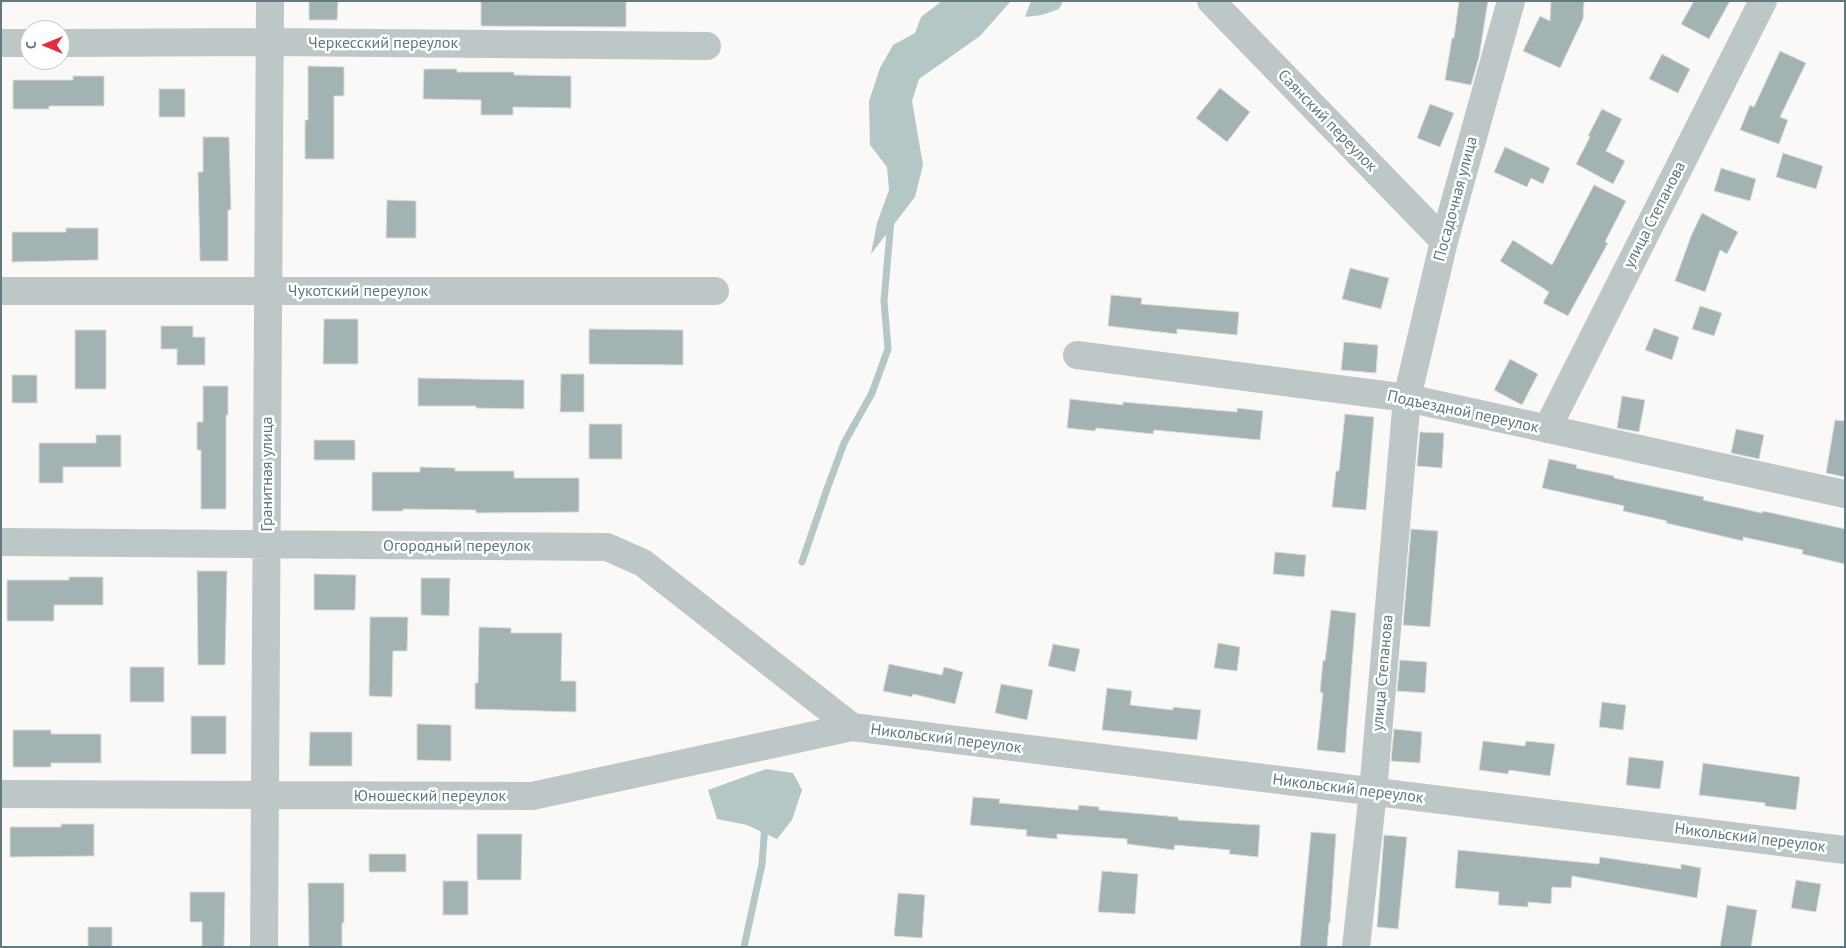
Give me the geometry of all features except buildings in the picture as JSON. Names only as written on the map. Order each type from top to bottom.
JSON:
[{"type":"street","name":"Гранитная улица","points":[[264,947],[270,1]]},
{"type":"street","name":"Саянский переулок","points":[[1211,1],[1444,242]]},
{"type":"street","name":"Посадочная улица","points":[[1407,398],[1444,242],[1511,1]]},
{"type":"street","name":"улица Степанова","points":[[1547,429],[1763,1]]},
{"type":"street","name":"Черкесский переулок","points":[[70,42],[707,46]]},
{"type":"street","points":[[1,43],[20,43]]},
{"type":"street","name":"Чукотский переулок","points":[[1,291],[715,291]]},
{"type":"street","name":"Подъездной переулок","points":[[1076,355],[1407,398],[1845,494]]},
{"type":"street","name":"улица Степанова","points":[[1356,947],[1373,792],[1407,398]]},
{"type":"street","name":"Огородный переулок","points":[[1,542],[608,547],[643,563],[852,727]]},
{"type":"street","name":"Никольский переулок","points":[[852,727],[1845,850]]},
{"type":"street","name":"Юношеский переулок","points":[[1,794],[532,796],[852,727]]},
{"type":"shaded area","points":[[942,1],[1011,1],[980,36],[919,79],[912,101],[923,165],[915,197],[871,254],[877,223],[889,190],[887,167],[870,145],[869,101],[880,68],[893,45],[915,33],[921,17]]},
{"type":"shaded area","points":[[1031,1],[1063,1],[1059,9],[1042,15],[1025,17]]},
{"type":"shaded area","points":[[766,769],[793,773],[802,790],[792,820],[777,839],[747,825],[717,819],[708,790]]},
{"type":"waterway","points":[[802,562],[844,443],[872,393],[888,349],[884,301],[891,220]]},
{"type":"waterway","points":[[744,947],[762,864],[765,824]]}]
